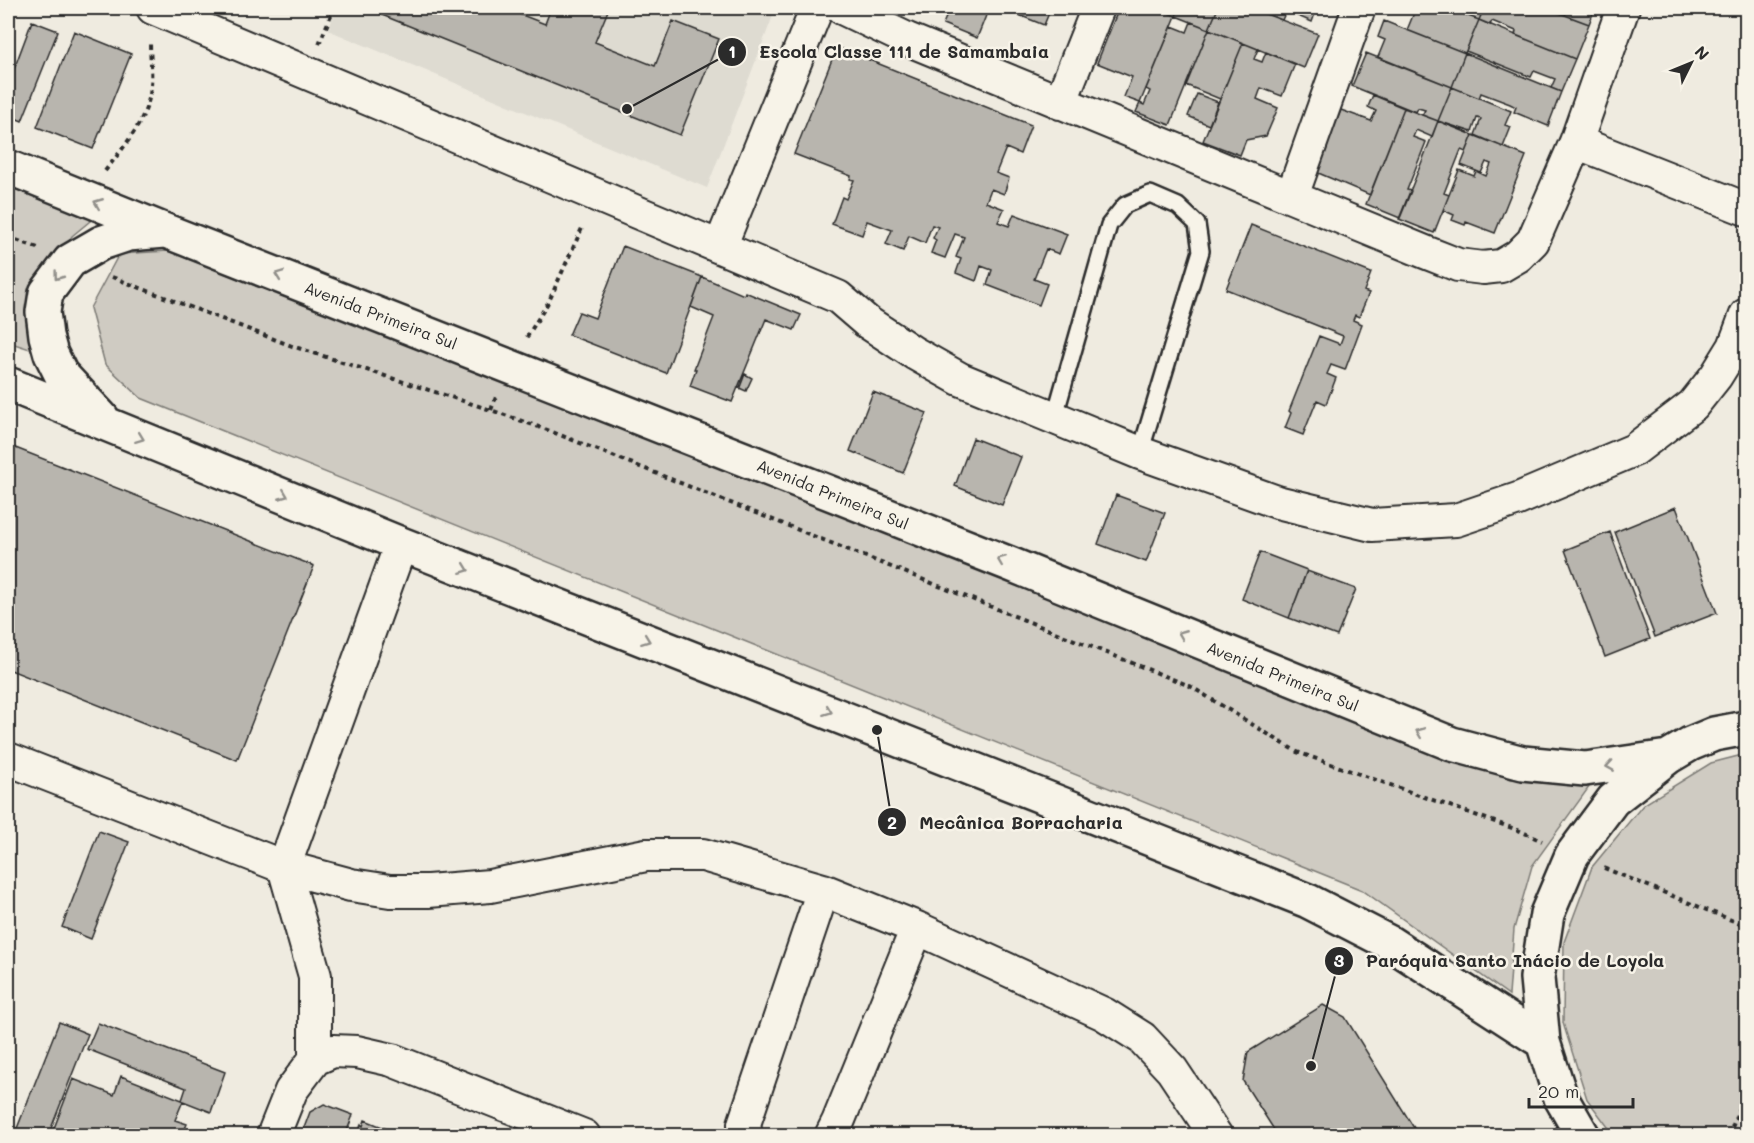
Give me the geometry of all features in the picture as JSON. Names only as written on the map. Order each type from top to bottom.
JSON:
[{"type":"main road","name":"Avenida Primeira Sul","points":[[8,167],[998,559],[1452,744],[1523,764],[1585,769],[1668,757]]},
{"type":"main road","points":[[109,426],[61,374],[51,354],[43,312],[46,293],[70,261],[101,243],[128,234],[166,231]]},
{"type":"main road","points":[[8,384],[401,544],[1308,901],[1390,943],[1543,1042]]},
{"type":"main road","points":[[1714,734],[1746,702]]},
{"type":"main road","points":[[1583,1136],[1561,1098],[1543,1042],[1538,978],[1547,914],[1572,855],[1613,800],[1668,757],[1690,744],[1714,734],[1746,728]]},
{"type":"street","points":[[153,8],[838,297],[877,328],[960,379],[1054,419],[1140,453],[1277,502],[1372,525],[1456,520],[1518,499],[1634,450],[1693,405],[1716,376],[1734,347],[1746,315]]},
{"type":"street","points":[[720,247],[817,8]]},
{"type":"street","points":[[842,8],[907,39],[1060,103],[1458,264],[1482,268],[1501,266],[1518,256],[1533,241],[1576,142],[1623,8]]},
{"type":"street","points":[[1060,103],[1098,8]]},
{"type":"street","points":[[1292,196],[1359,8]]},
{"type":"street","points":[[1576,142],[1746,209]]},
{"type":"street","points":[[315,1059],[315,976],[284,867],[401,544]]},
{"type":"street","points":[[8,759],[284,867],[351,885],[390,891],[428,891],[490,886],[646,855],[703,855],[823,890],[917,928],[1104,1014],[1142,1038],[1172,1070],[1216,1136]]},
{"type":"street","points":[[746,1136],[744,1124],[823,890]]},
{"type":"street","points":[[831,1136],[917,928]]},
{"type":"street","points":[[273,1136],[291,1091],[315,1059],[333,1051],[357,1052],[392,1060],[584,1136]]},
{"type":"lane","points":[[1054,419],[1109,225],[1125,205],[1150,195],[1178,206],[1197,224],[1201,251],[1140,453]]},
{"type":"path","points":[[85,198],[128,141],[142,118],[150,93],[150,40]]},
{"type":"path","points":[[509,366],[549,301],[596,195]]},
{"type":"path","points":[[8,237],[292,346],[550,431],[1190,686],[1297,752],[1518,830],[1572,855],[1746,926]]},
{"type":"path","points":[[1729,1136],[1746,1089]]},
{"type":"shaded area","points":[[337,8],[776,8],[707,188],[328,30]]},
{"type":"shaded area","points":[[8,170],[101,212],[72,236],[33,299],[39,352],[8,342]]},
{"type":"shaded area","points":[[168,251],[1511,779],[1592,783],[1532,866],[1514,929],[1509,995],[1362,890],[141,398],[105,364],[90,308],[119,254]]},
{"type":"shaded area","points":[[1746,754],[1746,1135],[1614,1135],[1587,1099],[1563,1023],[1564,942],[1592,867],[1643,805],[1711,763]]},
{"type":"building","points":[[385,8],[504,8],[545,24],[551,8],[609,8],[595,42],[655,66],[673,21],[719,39],[680,135],[382,15]]},
{"type":"building","points":[[950,8],[989,8],[977,38],[943,24]]},
{"type":"building","points":[[1001,8],[1051,8],[1044,25]]},
{"type":"building","points":[[1119,8],[1156,8],[1176,16],[1140,103],[1124,97],[1132,77],[1097,63]]},
{"type":"building","points":[[1179,8],[1218,8],[1209,29],[1176,16]]},
{"type":"building","points":[[1218,8],[1250,8],[1318,34],[1304,68],[1209,29]]},
{"type":"building","points":[[1256,8],[1317,8],[1312,22],[1286,11],[1282,20]]},
{"type":"building","points":[[1416,8],[1446,8],[1479,20],[1465,53],[1407,30]]},
{"type":"building","points":[[1446,8],[1484,8],[1479,20]]},
{"type":"building","points":[[1484,8],[1546,8],[1589,24],[1575,59],[1515,35],[1516,31],[1492,21],[1490,25],[1479,20]]},
{"type":"building","points":[[1556,8],[1595,8],[1589,24],[1565,15],[1567,12]]},
{"type":"building","points":[[1479,20],[1575,59],[1561,92],[1551,88],[1555,79],[1534,71],[1531,77],[1466,51]]},
{"type":"building","points":[[32,21],[58,31],[22,121],[8,115],[8,85]]},
{"type":"building","points":[[1384,21],[1465,53],[1452,87],[1378,57],[1385,40],[1378,37]]},
{"type":"building","points":[[1191,22],[1209,29],[1170,125],[1136,112],[1140,103],[1144,105],[1150,91],[1146,89],[1172,26],[1187,32]]},
{"type":"building","points":[[1209,29],[1243,43],[1220,99],[1186,85]]},
{"type":"building","points":[[74,31],[131,54],[93,149],[37,127]]},
{"type":"building","points":[[1243,43],[1258,49],[1254,59],[1262,62],[1266,52],[1295,64],[1282,96],[1261,88],[1257,99],[1278,108],[1266,136],[1246,140],[1240,155],[1203,141]]},
{"type":"building","points":[[837,47],[1031,125],[1020,154],[1006,148],[996,173],[1009,178],[1004,194],[991,189],[986,202],[1004,209],[998,222],[1009,226],[1014,214],[1067,234],[1059,254],[1046,249],[1034,279],[1047,284],[1039,305],[987,285],[992,270],[981,266],[976,281],[956,273],[961,259],[956,257],[964,237],[955,234],[945,258],[931,253],[936,240],[933,238],[938,227],[932,225],[925,243],[909,236],[903,251],[886,244],[892,230],[867,221],[862,235],[832,224],[842,197],[846,199],[854,180],[850,179],[851,176],[794,154]]},
{"type":"building","points":[[1366,53],[1452,87],[1438,121],[1422,115],[1425,110],[1418,108],[1416,112],[1352,86]]},
{"type":"building","points":[[1465,53],[1561,92],[1548,126],[1514,112],[1516,107],[1510,104],[1481,93],[1479,98],[1452,87]]},
{"type":"building","points":[[1452,87],[1511,111],[1505,125],[1511,127],[1503,147],[1475,135],[1481,119],[1477,118],[1472,132],[1438,121]]},
{"type":"building","points":[[1197,94],[1218,102],[1209,125],[1188,116]]},
{"type":"building","points":[[1373,95],[1404,108],[1370,195],[1316,172],[1341,110],[1371,121],[1376,111],[1368,107]]},
{"type":"building","points":[[1404,108],[1438,121],[1432,137],[1416,130],[1413,137],[1426,142],[1407,190],[1411,191],[1400,218],[1366,204]]},
{"type":"building","points":[[1438,121],[1473,135],[1466,152],[1461,150],[1444,193],[1449,195],[1434,233],[1399,219]]},
{"type":"building","points":[[1473,135],[1526,156],[1495,233],[1466,222],[1465,225],[1452,220],[1454,215],[1443,210],[1459,170],[1474,176],[1476,171],[1461,165]],"holes":[[[1486,162],[1491,164],[1486,176],[1476,171],[1481,173]]]},
{"type":"building","points":[[1251,225],[1371,273],[1364,291],[1369,293],[1359,317],[1355,315],[1353,320],[1362,324],[1345,370],[1331,365],[1327,374],[1336,378],[1326,404],[1317,400],[1303,435],[1285,428],[1291,413],[1289,411],[1319,336],[1340,344],[1343,336],[1226,289]]},
{"type":"building","points":[[623,246],[702,277],[666,373],[569,335],[579,312],[595,318]]},
{"type":"building","points":[[702,277],[801,315],[794,330],[766,319],[732,402],[690,386],[696,369],[694,369],[714,317],[691,307]]},
{"type":"building","points":[[745,374],[752,378],[746,391],[737,387],[740,387]]},
{"type":"building","points":[[873,392],[927,413],[903,473],[850,451]]},
{"type":"building","points":[[973,438],[1021,457],[1002,505],[955,486]]},
{"type":"building","points":[[8,445],[314,566],[237,760],[8,669]]},
{"type":"building","points":[[1116,495],[1165,513],[1146,562],[1098,544]]},
{"type":"building","points":[[1676,507],[1717,613],[1655,637],[1615,532]]},
{"type":"building","points":[[1610,532],[1650,639],[1605,657],[1565,550]]},
{"type":"building","points":[[1260,552],[1307,570],[1289,618],[1242,599]]},
{"type":"building","points":[[1307,571],[1356,589],[1337,636],[1289,618]]},
{"type":"building","points":[[99,831],[129,842],[91,939],[62,927]]},
{"type":"building","points":[[1323,1005],[1345,1017],[1419,1136],[1278,1136],[1243,1081],[1248,1052]]},
{"type":"building","points":[[59,1022],[88,1034],[48,1136],[14,1136]]},
{"type":"building","points":[[98,1023],[225,1072],[211,1112],[183,1101],[175,1120],[187,1124],[182,1136],[51,1136],[73,1079],[114,1095],[121,1076],[182,1100],[186,1088],[87,1049]]},
{"type":"building","points":[[324,1104],[353,1115],[345,1136],[301,1136],[310,1112]]},
{"type":"building","points":[[365,1120],[402,1135],[358,1136],[361,1124],[363,1126]]},
{"type":"place","name":"Escola Classe 111 de Samambaia","points":[[627,109]]},
{"type":"place","name":"Mecânica Borracharia","points":[[877,730]]},
{"type":"place","name":"Paróquia Santo Inácio de Loyola","points":[[1311,1066]]}]
